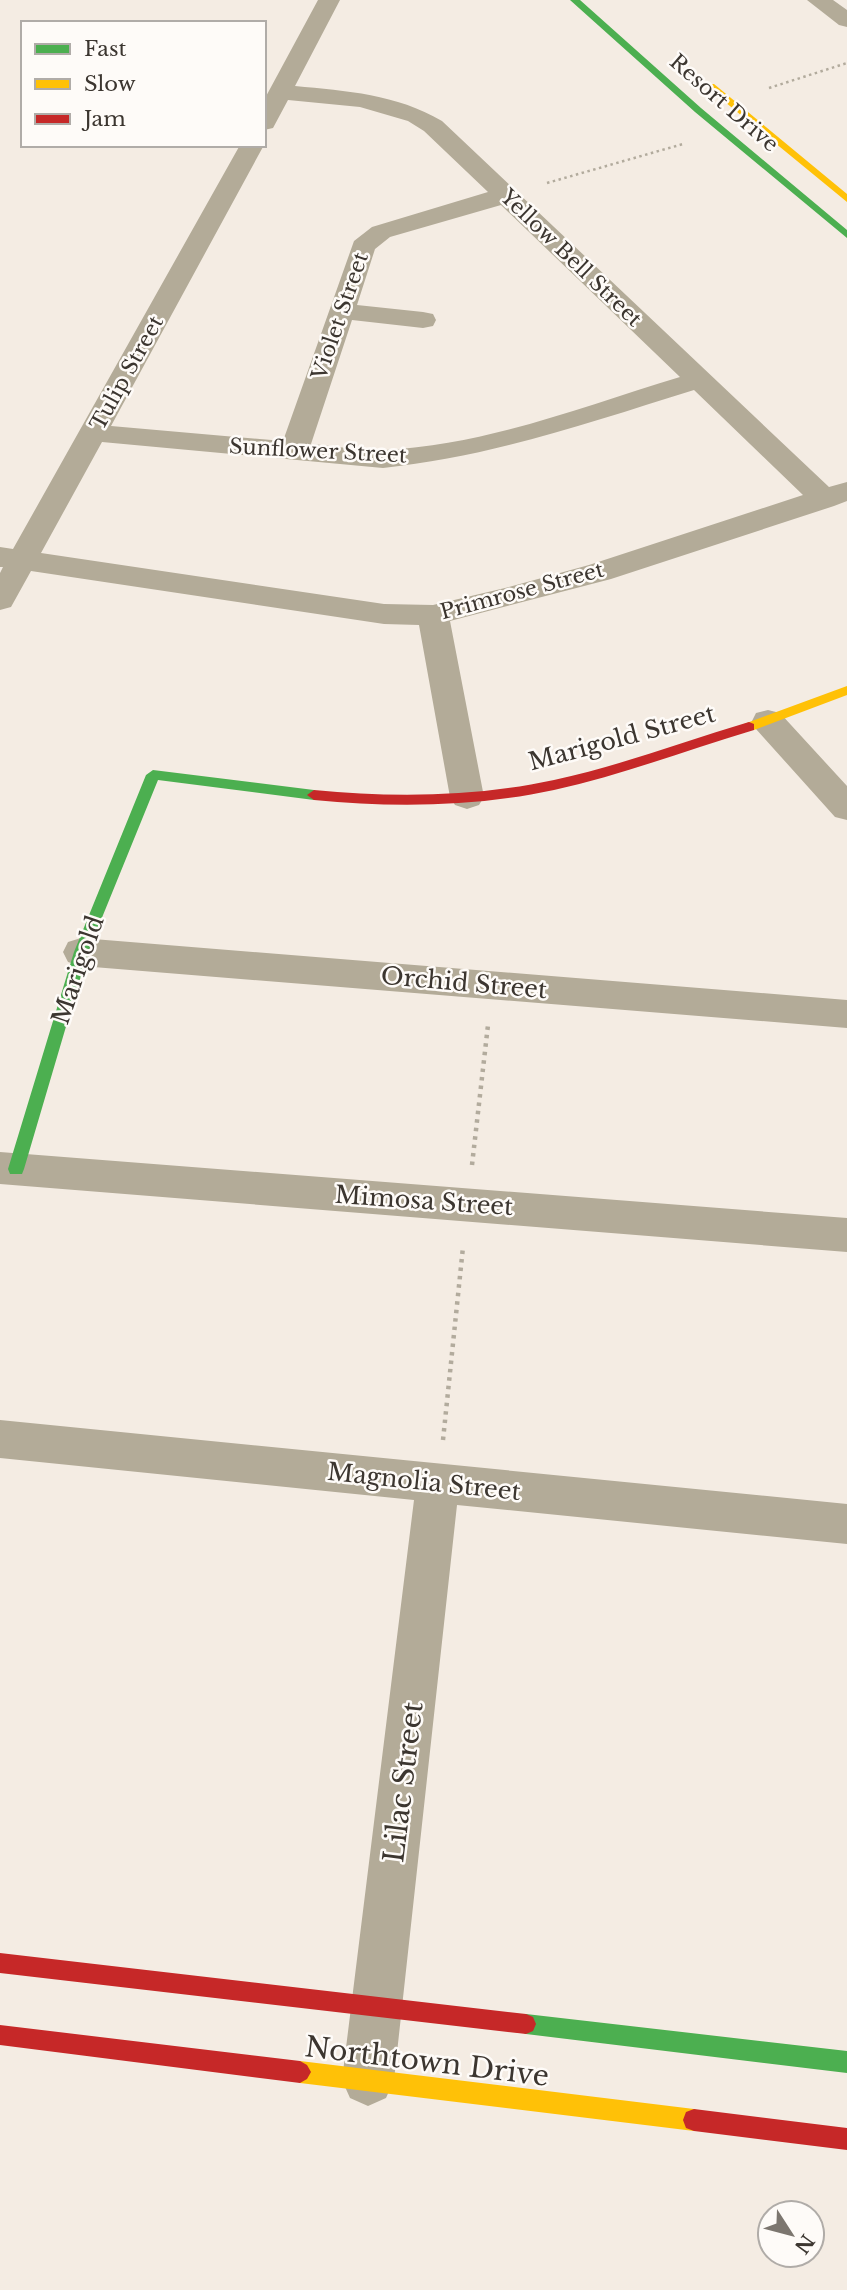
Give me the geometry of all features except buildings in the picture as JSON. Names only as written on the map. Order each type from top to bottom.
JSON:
[{"type":"street","points":[[266,119],[329,0]]},
{"type":"street","name":"Resort Drive","points":[[575,0],[698,110],[847,236]]},
{"type":"street","points":[[818,0],[847,20]]},
{"type":"street","name":"Resort Drive","points":[[697,73],[847,198]]},
{"type":"street","name":"Yellow Bell Street","points":[[281,92],[379,103],[409,111],[433,126],[699,380],[835,495]]},
{"type":"street","points":[[698,110],[728,100]]},
{"type":"street","name":"Tulip Street","points":[[0,600],[11,559],[95,433],[251,147]]},
{"type":"street","name":"Violet Street","points":[[293,452],[363,246],[381,232],[506,195]]},
{"type":"street","points":[[341,311],[423,320]]},
{"type":"street","name":"Sunflower Street","points":[[95,433],[383,459],[428,456],[471,447],[699,380]]},
{"type":"street","name":"Primrose Street","points":[[11,559],[384,614],[433,615],[600,572],[835,495]]},
{"type":"street","points":[[433,615],[467,797]]},
{"type":"street","name":"Marigold Street","points":[[153,775],[346,799],[467,797],[553,785],[768,721],[847,690]]},
{"type":"street","points":[[768,721],[847,808]]},
{"type":"street","name":"Marigold","points":[[8,1169],[81,952],[153,775]]},
{"type":"street","name":"Orchid Street","points":[[81,952],[847,1014]]},
{"type":"street","name":"Mimosa Street","points":[[8,1169],[847,1235]]},
{"type":"street","name":"Magnolia Street","points":[[0,1439],[847,1524]]},
{"type":"street","name":"Lilac Street","points":[[368,2080],[438,1483]]},
{"type":"street","name":"Northtown Drive","points":[[0,1963],[847,2062]]},
{"type":"street","name":"Northtown Drive","points":[[0,2035],[847,2139]]},
{"type":"path","points":[[728,100],[847,64]]},
{"type":"path","points":[[506,195],[724,132]]},
{"type":"path","points":[[438,1483],[492,985]]},
{"type":"traffic: fast","points":[[575,0],[698,110],[847,235]]},
{"type":"traffic: fast","points":[[16,1169],[81,952],[153,775],[314,795]]},
{"type":"traffic: fast","points":[[526,2024],[847,2062]]},
{"type":"traffic: slow","points":[[711,86],[847,199]]},
{"type":"traffic: slow","points":[[749,727],[847,690]]},
{"type":"traffic: slow","points":[[300,2072],[694,2120]]},
{"type":"traffic: jam","points":[[314,795],[403,800],[496,795],[554,785],[603,772],[749,727]]},
{"type":"traffic: jam","points":[[0,1963],[526,2024]]},
{"type":"traffic: jam","points":[[0,2035],[300,2072]]},
{"type":"traffic: jam","points":[[694,2120],[847,2139]]}]
